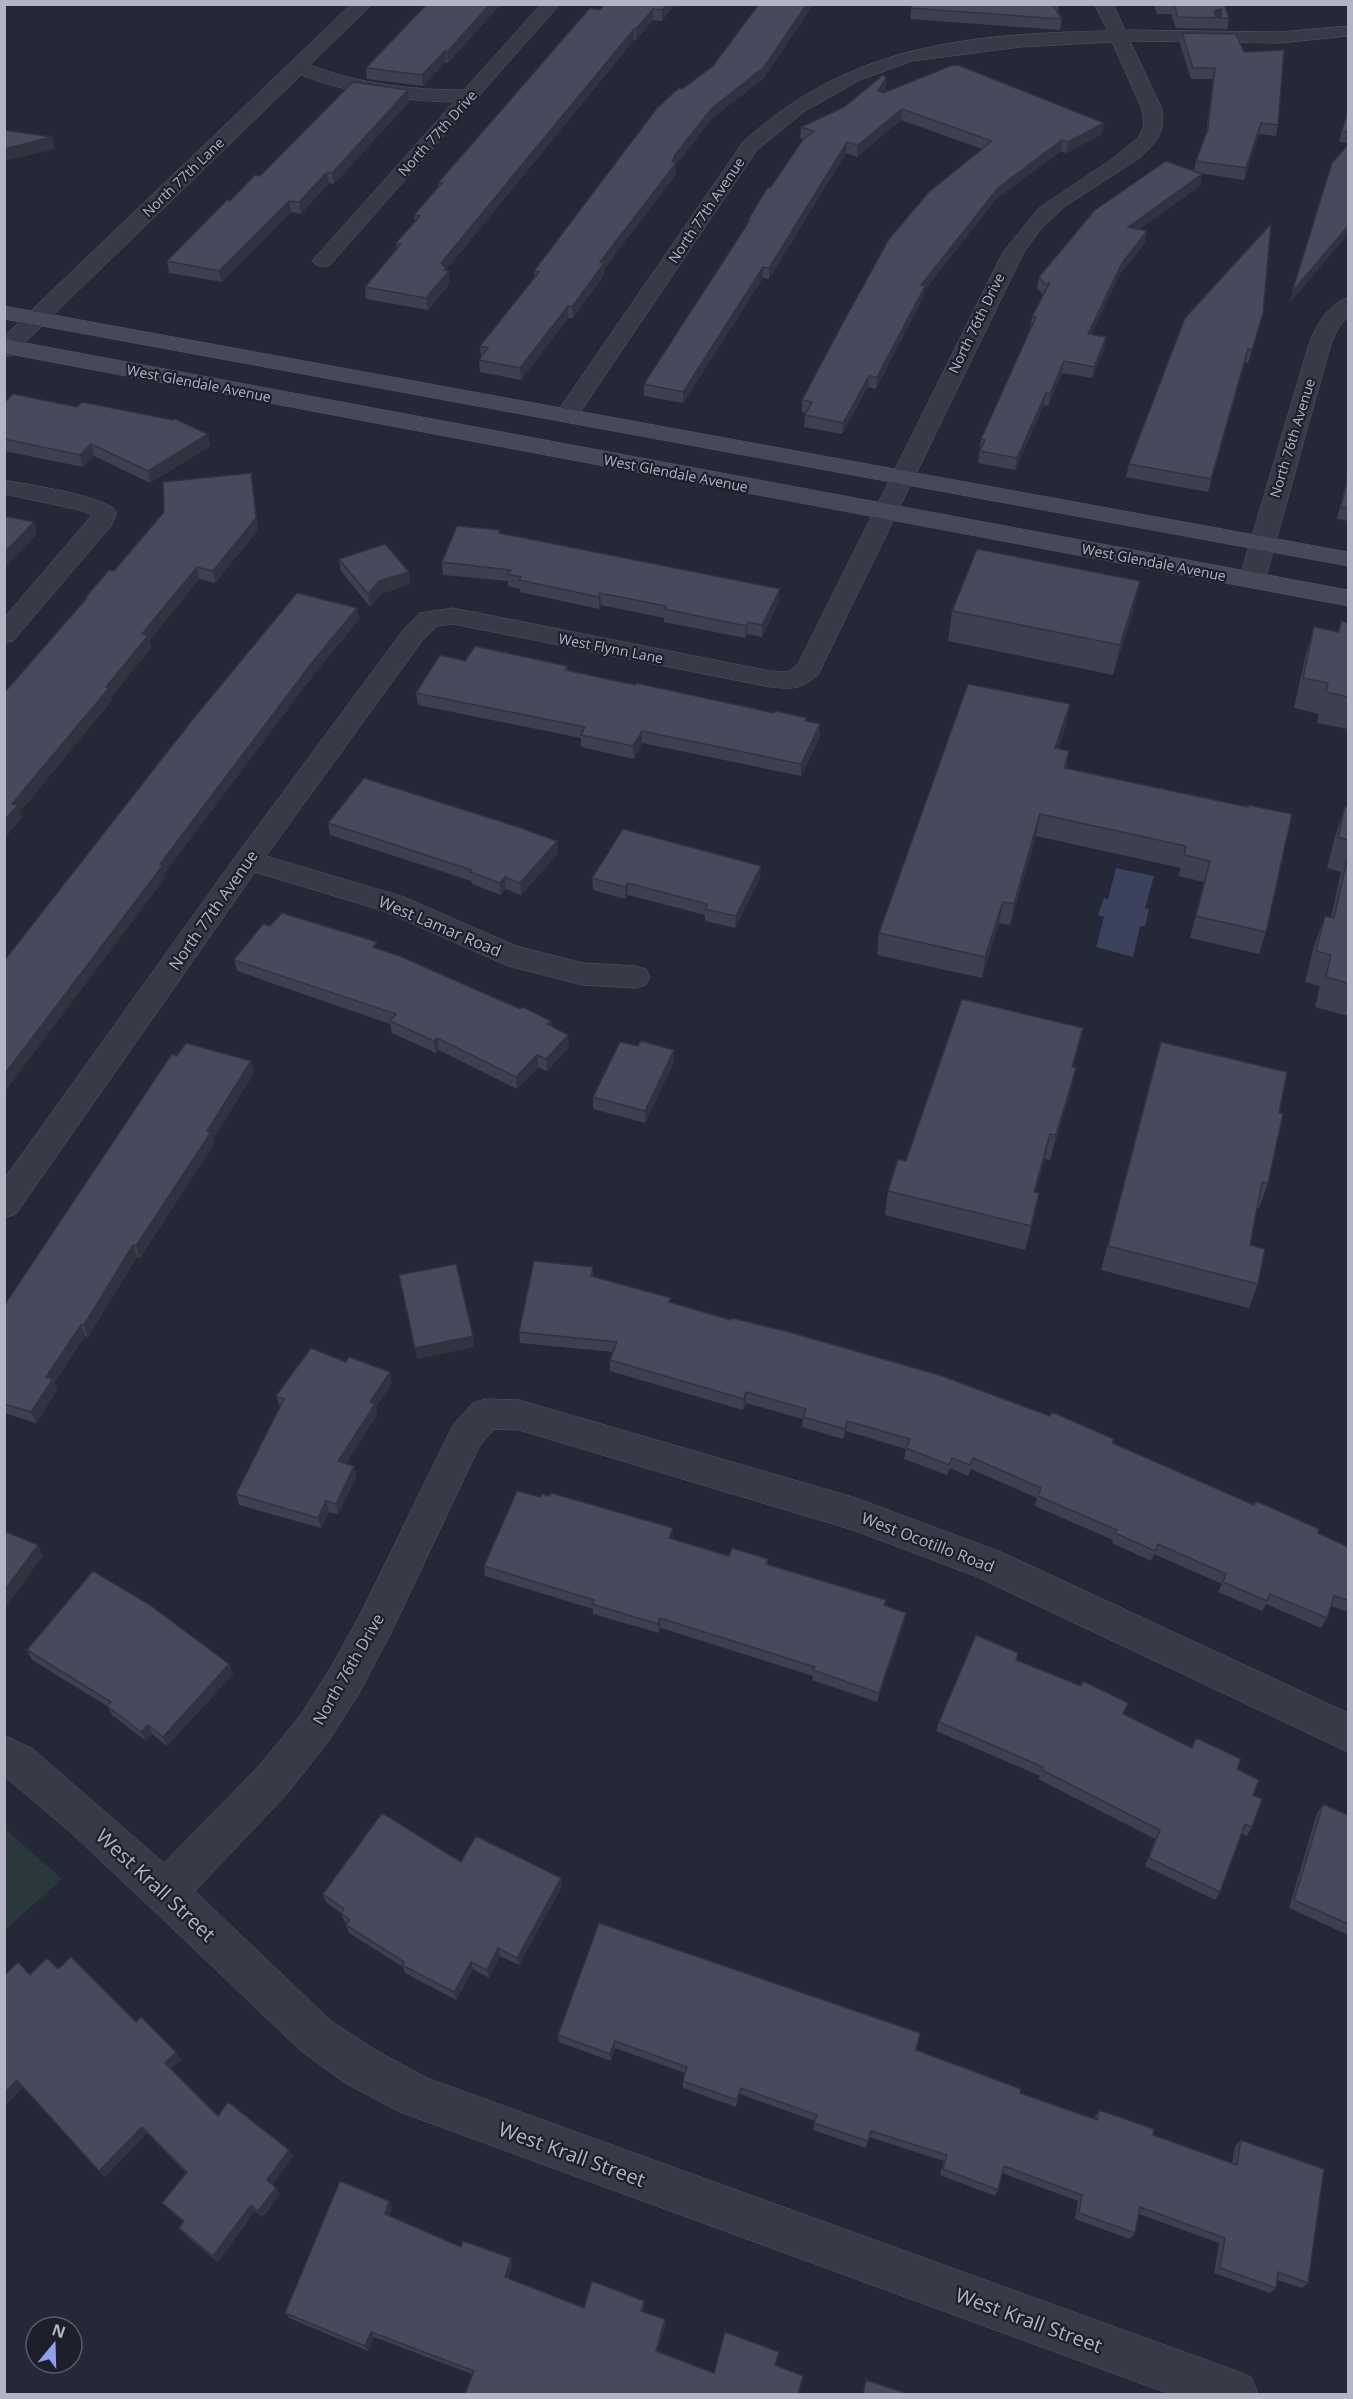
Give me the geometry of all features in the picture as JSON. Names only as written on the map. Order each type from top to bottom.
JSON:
[{"type":"main road","points":[[4,312],[1348,559]]},
{"type":"main road","name":"West Glendale Avenue","points":[[6,348],[1348,598]]},
{"type":"street","name":"North 77th Lane","points":[[6,348],[363,4]]},
{"type":"street","name":"North 77th Drive","points":[[323,261],[551,4]]},
{"type":"street","name":"North 76th Drive","points":[[793,681],[810,669],[901,476],[1016,246],[1046,211],[1129,155],[1151,134],[1155,123],[1152,109],[1104,4]]},
{"type":"street","name":"North 77th Avenue","points":[[567,415],[750,146],[780,118],[798,105],[886,56],[1005,42],[1117,36],[1311,37],[1348,31]]},
{"type":"street","points":[[298,67],[321,78],[438,97],[470,96]]},
{"type":"street","name":"North 76th Avenue","points":[[1251,580],[1326,330],[1340,311],[1348,305]]},
{"type":"street","points":[[4,487],[87,504],[105,512],[102,521],[4,635]]},
{"type":"street","name":"West Flynn Lane","points":[[429,619],[453,616],[770,679],[793,681]]},
{"type":"street","name":"North 77th Avenue","points":[[4,1205],[248,860],[413,635],[429,619]]},
{"type":"street","name":"West Lamar Road","points":[[248,860],[394,904],[508,955],[583,974],[635,977]]},
{"type":"street","name":"North 76th Drive","points":[[165,1892],[272,1782],[314,1729],[344,1682],[376,1623],[466,1436],[486,1414]]},
{"type":"street","name":"West Ocotillo Road","points":[[486,1414],[519,1415],[856,1514],[988,1564],[1348,1733]]},
{"type":"street","name":"West Krall Street","points":[[4,1754],[19,1763],[83,1817],[316,2036],[361,2067],[416,2097],[1234,2394]]},
{"type":"shaded area","points":[[4,1828],[62,1879],[5,1930],[4,1930]]},
{"type":"water","points":[[1116,868],[1154,876],[1145,908],[1149,909],[1145,926],[1140,926],[1133,957],[1096,947],[1104,917],[1098,915],[1104,898],[1108,899]]},
{"type":"building","points":[[427,4],[490,4],[447,52],[445,51],[422,75],[366,68]]},
{"type":"building","points":[[605,4],[667,4],[662,10],[653,9],[634,29],[441,263],[446,268],[444,270],[449,271],[426,298],[365,287],[401,244],[396,243],[420,216],[414,215],[442,183],[438,183],[590,8],[600,10]]},
{"type":"building","points":[[759,4],[807,4],[764,67],[712,108],[675,155],[672,162],[676,163],[600,262],[604,263],[572,307],[568,306],[520,368],[479,360],[488,348],[480,346],[539,272],[534,271],[657,108],[679,88],[682,89],[713,66]]},
{"type":"building","points":[[912,4],[1052,4],[1062,19],[911,8]]},
{"type":"building","points":[[1174,4],[1224,4],[1229,18],[1178,17]],"holes":[[[1222,9],[1221,17],[1215,16],[1215,10]]]},
{"type":"building","points":[[1182,33],[1236,34],[1244,52],[1284,50],[1278,125],[1261,123],[1246,168],[1196,161],[1208,129],[1215,68],[1193,68]]},
{"type":"building","points":[[958,65],[1104,123],[1068,142],[1062,140],[998,188],[921,285],[925,286],[877,377],[869,376],[843,423],[805,415],[812,402],[802,400],[889,239],[929,192],[992,141],[902,109],[858,145],[847,142],[769,268],[763,267],[683,392],[644,384],[750,220],[748,220],[768,187],[770,188],[803,140],[814,131],[801,127],[844,107],[883,75],[886,78],[878,91],[883,93],[950,66]]},
{"type":"building","points":[[353,82],[408,90],[332,173],[327,172],[299,202],[289,201],[219,271],[167,261],[227,200],[230,201],[255,175],[260,176]]},
{"type":"building","points":[[1348,110],[1348,132],[1342,131]]},
{"type":"building","points":[[4,130],[52,137],[4,149]]},
{"type":"building","points":[[1348,145],[1348,226],[1292,292],[1332,163]]},
{"type":"building","points":[[1166,161],[1202,174],[1128,227],[1147,231],[1122,263],[1088,334],[1106,337],[1094,367],[1064,361],[1050,394],[1046,393],[1017,458],[980,451],[985,440],[981,439],[1036,317],[1032,317],[1050,282],[1046,285],[1039,277],[1095,210]]},
{"type":"building","points":[[1271,224],[1263,313],[1252,350],[1248,349],[1211,479],[1129,464],[1185,318]]},
{"type":"building","points":[[13,394],[77,407],[82,402],[175,419],[208,434],[148,471],[91,444],[80,455],[4,439],[4,403]]},
{"type":"building","points":[[251,473],[256,518],[213,571],[197,567],[142,634],[148,636],[106,687],[109,688],[12,804],[18,805],[4,821],[4,693],[109,570],[114,571],[164,512],[163,482]]},
{"type":"building","points":[[1348,475],[1348,509],[1341,507]]},
{"type":"building","points":[[4,516],[34,522],[4,553]]},
{"type":"building","points":[[457,526],[500,530],[499,533],[780,589],[762,625],[748,622],[746,626],[664,609],[666,606],[600,593],[599,597],[519,580],[521,577],[507,574],[511,570],[442,562]]},
{"type":"building","points":[[385,544],[409,572],[379,581],[368,594],[339,559]]},
{"type":"building","points":[[977,549],[1140,581],[1120,645],[952,611]]},
{"type":"building","points":[[297,593],[357,608],[314,660],[4,1075],[4,961],[193,719]]},
{"type":"building","points":[[1341,621],[1348,623],[1348,697],[1326,692],[1328,683],[1303,678],[1314,627],[1339,632]]},
{"type":"building","points":[[475,646],[567,666],[565,670],[774,713],[776,711],[807,718],[805,721],[820,724],[801,764],[642,731],[633,746],[581,735],[585,727],[416,693],[440,655],[465,661]]},
{"type":"building","points":[[968,684],[1070,704],[1055,748],[1069,751],[1064,768],[1248,807],[1248,805],[1292,814],[1266,932],[1196,916],[1210,861],[1184,855],[1186,846],[1040,814],[1014,904],[1003,902],[985,957],[879,933]]},
{"type":"building","points":[[364,778],[557,841],[520,883],[505,877],[500,883],[470,872],[472,870],[328,823]]},
{"type":"building","points":[[1345,806],[1348,807],[1348,840],[1338,837]]},
{"type":"building","points":[[623,829],[761,866],[736,916],[705,909],[707,904],[628,883],[625,887],[592,878]]},
{"type":"building","points":[[1348,855],[1348,983],[1326,977],[1331,955],[1316,951],[1325,916],[1334,918]]},
{"type":"building","points":[[282,913],[377,942],[373,947],[402,957],[520,1009],[523,1007],[551,1021],[547,1024],[568,1035],[546,1059],[537,1055],[516,1077],[437,1038],[434,1041],[390,1021],[396,1014],[234,960],[263,924],[270,926]]},
{"type":"building","points":[[962,999],[1083,1028],[1072,1067],[1076,1068],[1056,1135],[1050,1134],[1034,1192],[1039,1193],[1031,1226],[888,1191],[898,1159],[906,1161]]},
{"type":"building","points":[[641,1041],[674,1050],[645,1111],[593,1097],[620,1042],[638,1046]]},
{"type":"building","points":[[1161,1042],[1287,1072],[1279,1113],[1283,1114],[1268,1183],[1262,1182],[1250,1245],[1265,1249],[1258,1284],[1108,1246]]},
{"type":"building","points":[[186,1043],[251,1061],[207,1131],[211,1132],[136,1246],[133,1245],[84,1325],[81,1325],[46,1377],[53,1379],[31,1412],[4,1404],[4,1306],[172,1054],[177,1056]]},
{"type":"building","points":[[534,1261],[593,1267],[591,1276],[671,1298],[669,1302],[731,1320],[732,1318],[789,1332],[939,1375],[1050,1416],[1052,1412],[1114,1439],[1112,1443],[1254,1505],[1256,1501],[1319,1529],[1318,1533],[1348,1547],[1348,1600],[1334,1596],[1327,1618],[1270,1594],[1267,1601],[1223,1582],[1226,1574],[1158,1544],[1155,1551],[1115,1533],[1117,1530],[1038,1496],[1041,1488],[973,1458],[970,1465],[952,1458],[949,1465],[906,1448],[910,1439],[847,1421],[845,1429],[803,1417],[806,1409],[746,1392],[744,1399],[610,1360],[617,1342],[519,1332]]},
{"type":"building","points":[[456,1264],[473,1336],[415,1348],[399,1275]]},
{"type":"building","points":[[311,1348],[346,1362],[349,1357],[390,1372],[370,1402],[375,1404],[338,1461],[354,1466],[336,1504],[326,1501],[318,1518],[236,1494],[284,1399],[276,1396]]},
{"type":"building","points":[[517,1491],[540,1497],[542,1494],[550,1496],[551,1493],[673,1528],[669,1538],[729,1556],[732,1548],[768,1559],[766,1564],[886,1600],[884,1605],[906,1613],[879,1693],[813,1670],[815,1667],[660,1618],[658,1624],[592,1604],[594,1600],[484,1566]]},
{"type":"building","points":[[4,1531],[38,1545],[4,1591]]},
{"type":"building","points":[[93,1571],[150,1605],[229,1664],[163,1737],[148,1725],[141,1732],[107,1706],[111,1702],[27,1650]]},
{"type":"building","points":[[976,1635],[1018,1653],[1016,1660],[1081,1686],[1083,1681],[1128,1703],[1123,1714],[1192,1748],[1196,1738],[1241,1759],[1237,1769],[1259,1780],[1253,1795],[1262,1799],[1252,1827],[1245,1824],[1220,1892],[1149,1858],[1160,1830],[1042,1770],[1043,1767],[939,1722]]},
{"type":"building","points":[[1323,1804],[1348,1815],[1348,1924],[1294,1900]]},
{"type":"building","points":[[382,1813],[461,1862],[476,1836],[561,1878],[517,1958],[498,1948],[487,1970],[471,1962],[454,1992],[402,1965],[404,1962],[346,1925],[350,1920],[341,1913],[344,1909],[323,1894]]},
{"type":"building","points":[[599,1923],[920,2033],[916,2050],[1021,2089],[1020,2093],[1097,2120],[1099,2110],[1154,2129],[1153,2135],[1237,2165],[1241,2140],[1324,2169],[1308,2283],[1278,2272],[1276,2288],[1220,2268],[1225,2238],[1140,2207],[1135,2233],[1079,2213],[1082,2195],[1004,2166],[998,2190],[943,2169],[947,2155],[871,2131],[868,2141],[814,2123],[817,2115],[741,2088],[737,2100],[683,2081],[687,2067],[615,2041],[610,2054],[558,2035]]},
{"type":"building","points":[[71,1957],[136,2022],[141,2017],[176,2052],[165,2063],[218,2116],[228,2102],[289,2150],[267,2180],[276,2188],[258,2211],[251,2205],[213,2256],[179,2228],[184,2221],[162,2203],[187,2172],[142,2127],[99,2171],[17,2080],[4,2093],[4,1976],[18,1962],[30,1975],[47,1958],[58,1969]]},
{"type":"building","points":[[340,2181],[389,2201],[385,2214],[461,2247],[463,2241],[511,2258],[505,2277],[584,2308],[592,2281],[644,2301],[641,2311],[665,2319],[656,2351],[714,2373],[725,2332],[779,2352],[775,2365],[803,2376],[798,2394],[465,2394],[474,2371],[371,2332],[365,2346],[285,2313]]},
{"type":"building","points":[[866,2380],[908,2394],[863,2394]]}]
